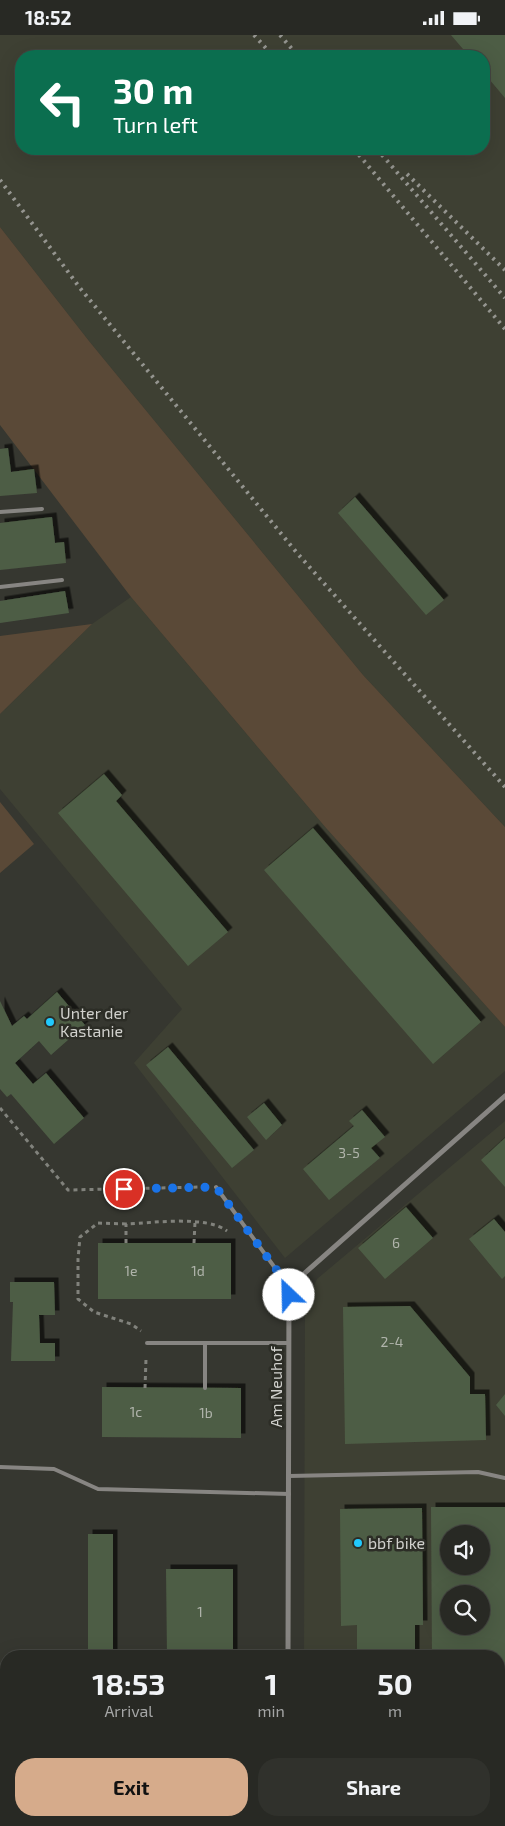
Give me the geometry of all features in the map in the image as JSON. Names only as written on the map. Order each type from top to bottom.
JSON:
[{"type":"street","points":[[289,1287],[505,1096]]},
{"type":"street","name":"Am Neuhof","points":[[288,1650],[289,1287]]},
{"type":"lane","points":[[0,512],[42,509]]},
{"type":"lane","points":[[0,587],[62,580]]},
{"type":"lane","points":[[216,1187],[289,1287]]},
{"type":"lane","points":[[147,1343],[289,1343]]},
{"type":"lane","points":[[205,1343],[205,1388]]},
{"type":"lane","points":[[0,1467],[54,1469],[98,1489],[289,1493]]},
{"type":"lane","points":[[289,1476],[478,1472],[505,1477]]},
{"type":"path","points":[[0,1108],[68,1190],[216,1187]]},
{"type":"path","points":[[194,1222],[194,1243]]},
{"type":"path","points":[[145,1387],[146,1335],[131,1324],[94,1312],[78,1299],[80,1237],[98,1223],[194,1222],[219,1225],[232,1234]]},
{"type":"path","points":[[126,1224],[126,1243]]},
{"type":"shaded area","points":[[0,35],[505,35],[505,827],[363,675],[89,341],[0,227]]},
{"type":"shaded area","points":[[0,227],[89,341],[363,675],[505,827],[505,1027],[326,828],[131,597],[0,425]]},
{"type":"shaded area","points":[[131,597],[326,828],[505,1027],[505,1071],[285,1258],[134,1063],[182,1009],[0,789],[0,714],[92,624]]},
{"type":"shaded area","points":[[92,624],[0,714],[0,636]]},
{"type":"shaded area","points":[[0,802],[34,844],[0,873]]},
{"type":"shaded area","points":[[505,1121],[505,1650],[304,1650],[305,1306],[317,1279]]},
{"type":"building","points":[[451,35],[505,35],[505,98],[490,80],[490,50],[464,50]]},
{"type":"building","points":[[8,448],[11,472],[34,469],[37,493],[0,496],[0,449]]},
{"type":"building","points":[[355,497],[444,600],[426,615],[338,513]]},
{"type":"building","points":[[52,517],[55,543],[64,542],[66,563],[0,570],[0,523]]},
{"type":"building","points":[[65,591],[69,613],[0,623],[0,601]]},
{"type":"building","points":[[104,774],[122,795],[116,801],[228,932],[188,966],[58,813]]},
{"type":"building","points":[[313,828],[481,1022],[433,1064],[264,870]]},
{"type":"building","points":[[57,992],[85,1025],[51,1055],[39,1041],[15,1063],[33,1084],[46,1073],[84,1118],[54,1144],[11,1094],[7,1097],[0,1089],[0,1001],[12,1026],[24,1016],[27,1019]]},
{"type":"building","points":[[168,1047],[254,1150],[232,1168],[146,1065]]},
{"type":"building","points":[[264,1103],[282,1125],[266,1140],[247,1117]]},
{"type":"building","points":[[362,1110],[385,1137],[371,1148],[380,1158],[329,1200],[303,1169],[354,1126],[349,1121]]},
{"type":"building","points":[[505,1138],[505,1187],[481,1160]]},
{"type":"building","points":[[406,1207],[433,1238],[385,1279],[358,1248]]},
{"type":"building","points":[[494,1219],[505,1232],[505,1276],[502,1279],[469,1239]]},
{"type":"building","points":[[98,1243],[231,1243],[231,1299],[98,1299]]},
{"type":"building","points":[[10,1282],[54,1282],[55,1315],[39,1315],[40,1343],[55,1343],[55,1361],[11,1361],[13,1302],[10,1302]]},
{"type":"building","points":[[410,1306],[470,1377],[470,1394],[485,1394],[486,1440],[345,1444],[343,1307]]},
{"type":"building","points":[[102,1387],[241,1388],[241,1438],[102,1437]]},
{"type":"building","points":[[505,1394],[505,1416],[496,1405]]},
{"type":"building","points":[[431,1507],[505,1507],[505,1650],[432,1650]]},
{"type":"building","points":[[422,1508],[423,1625],[415,1625],[415,1650],[357,1650],[357,1625],[341,1626],[340,1509]]},
{"type":"building","points":[[88,1534],[113,1534],[113,1650],[88,1650]]},
{"type":"building","points":[[166,1569],[233,1569],[233,1650],[167,1650]]},
{"type":"railway","points":[[254,35],[268,50]]},
{"type":"railway","points":[[280,35],[293,50]]},
{"type":"railway","points":[[359,155],[505,329]]},
{"type":"railway","points":[[382,155],[505,298]]},
{"type":"railway","points":[[407,174],[505,270]]},
{"type":"railway","points":[[0,180],[80,288],[297,553],[505,787]]},
{"type":"place","name":"Unter der Kastanie","points":[[50,1022]]},
{"type":"place","name":"bbf bike","points":[[358,1543]]},
{"type":"route","points":[[124,1189],[216,1187],[289,1287],[289,1295]]}]
